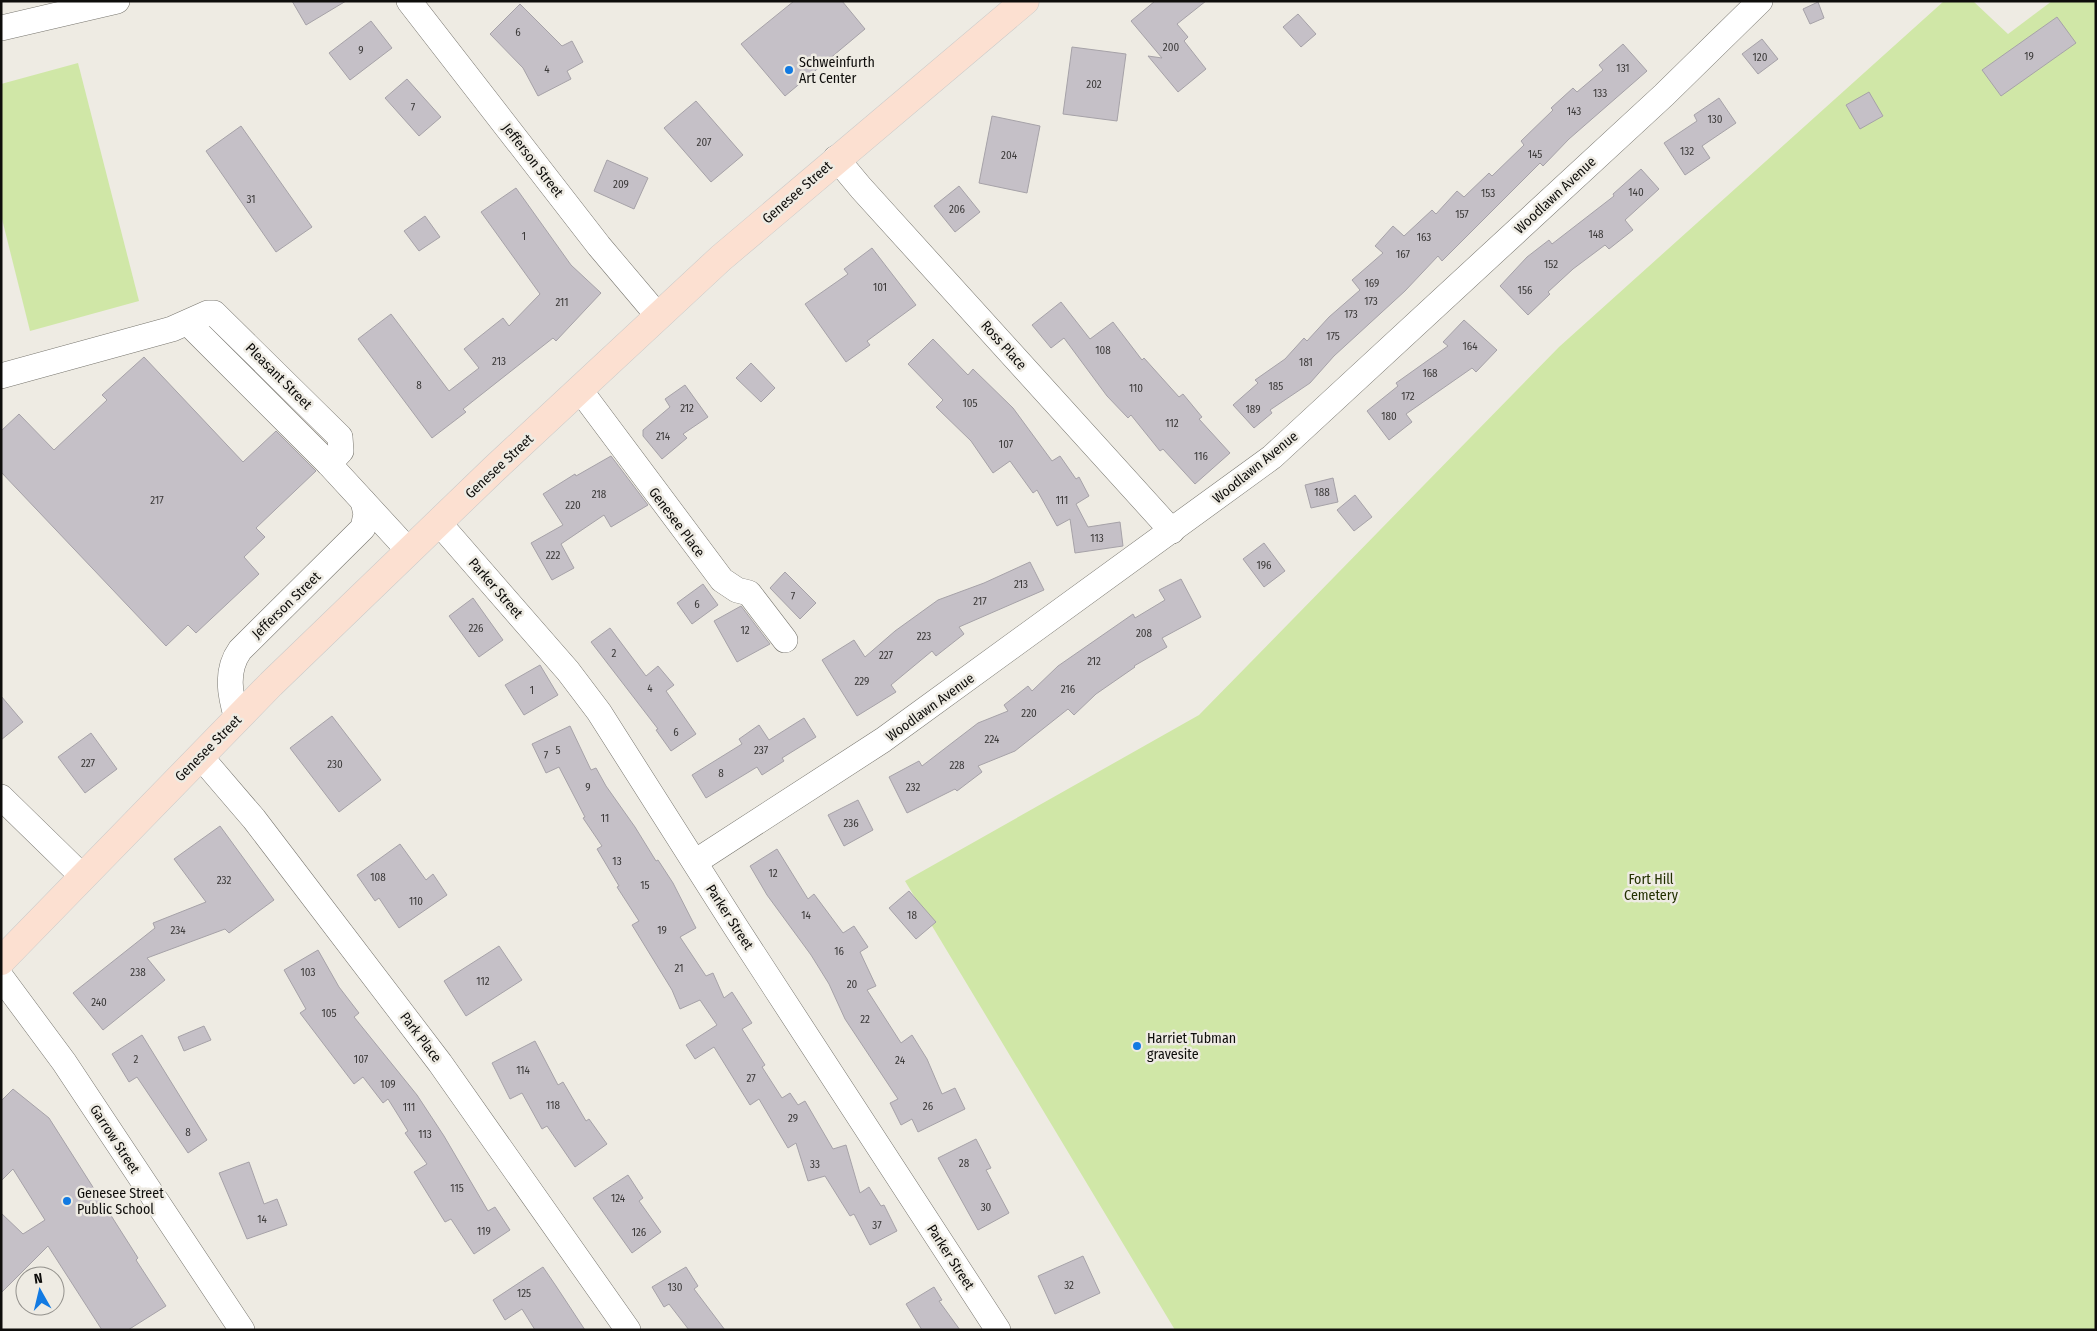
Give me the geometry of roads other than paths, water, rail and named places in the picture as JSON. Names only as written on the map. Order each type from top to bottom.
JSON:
[{"type":"main road","name":"Genesee Street","points":[[1,961],[200,756],[409,550],[721,258],[836,158],[902,106],[1025,1]]},
{"type":"street","points":[[1,28],[117,1]]},
{"type":"street","name":"Jefferson Street","points":[[409,1],[599,246],[659,317]]},
{"type":"street","name":"Woodlawn Avenue","points":[[695,862],[884,740],[1272,457],[1664,94],[1760,1]]},
{"type":"street","name":"Ross Place","points":[[836,158],[861,188],[1172,531]]},
{"type":"street","name":"Pleasant Street","points":[[1,376],[188,323],[329,464],[409,550]]},
{"type":"street","name":"Genesee Place","points":[[580,390],[722,580],[737,590],[749,593],[784,640]]},
{"type":"street","name":"Jefferson Street","points":[[237,719],[230,688],[233,660],[240,650],[363,528],[366,514],[363,501]]},
{"type":"street","name":"Parker Street","points":[[439,523],[574,678],[625,750],[695,862],[998,1330]]},
{"type":"street","name":"Park Place","points":[[200,756],[254,819],[440,1063],[628,1330]]},
{"type":"street","points":[[1,797],[83,877]]},
{"type":"street","name":"Garrow Street","points":[[1,977],[64,1062],[242,1330]]},
{"type":"place","name":"Schweinfurth Art Center","points":[[789,70]]},
{"type":"place","name":"Harriet Tubman gravesite","points":[[1137,1046]]},
{"type":"place","name":"Genesee Street Public School","points":[[67,1201]]},
{"type":"park label","name":"Fort Hill Cemetery","points":[[1651,888]]}]
